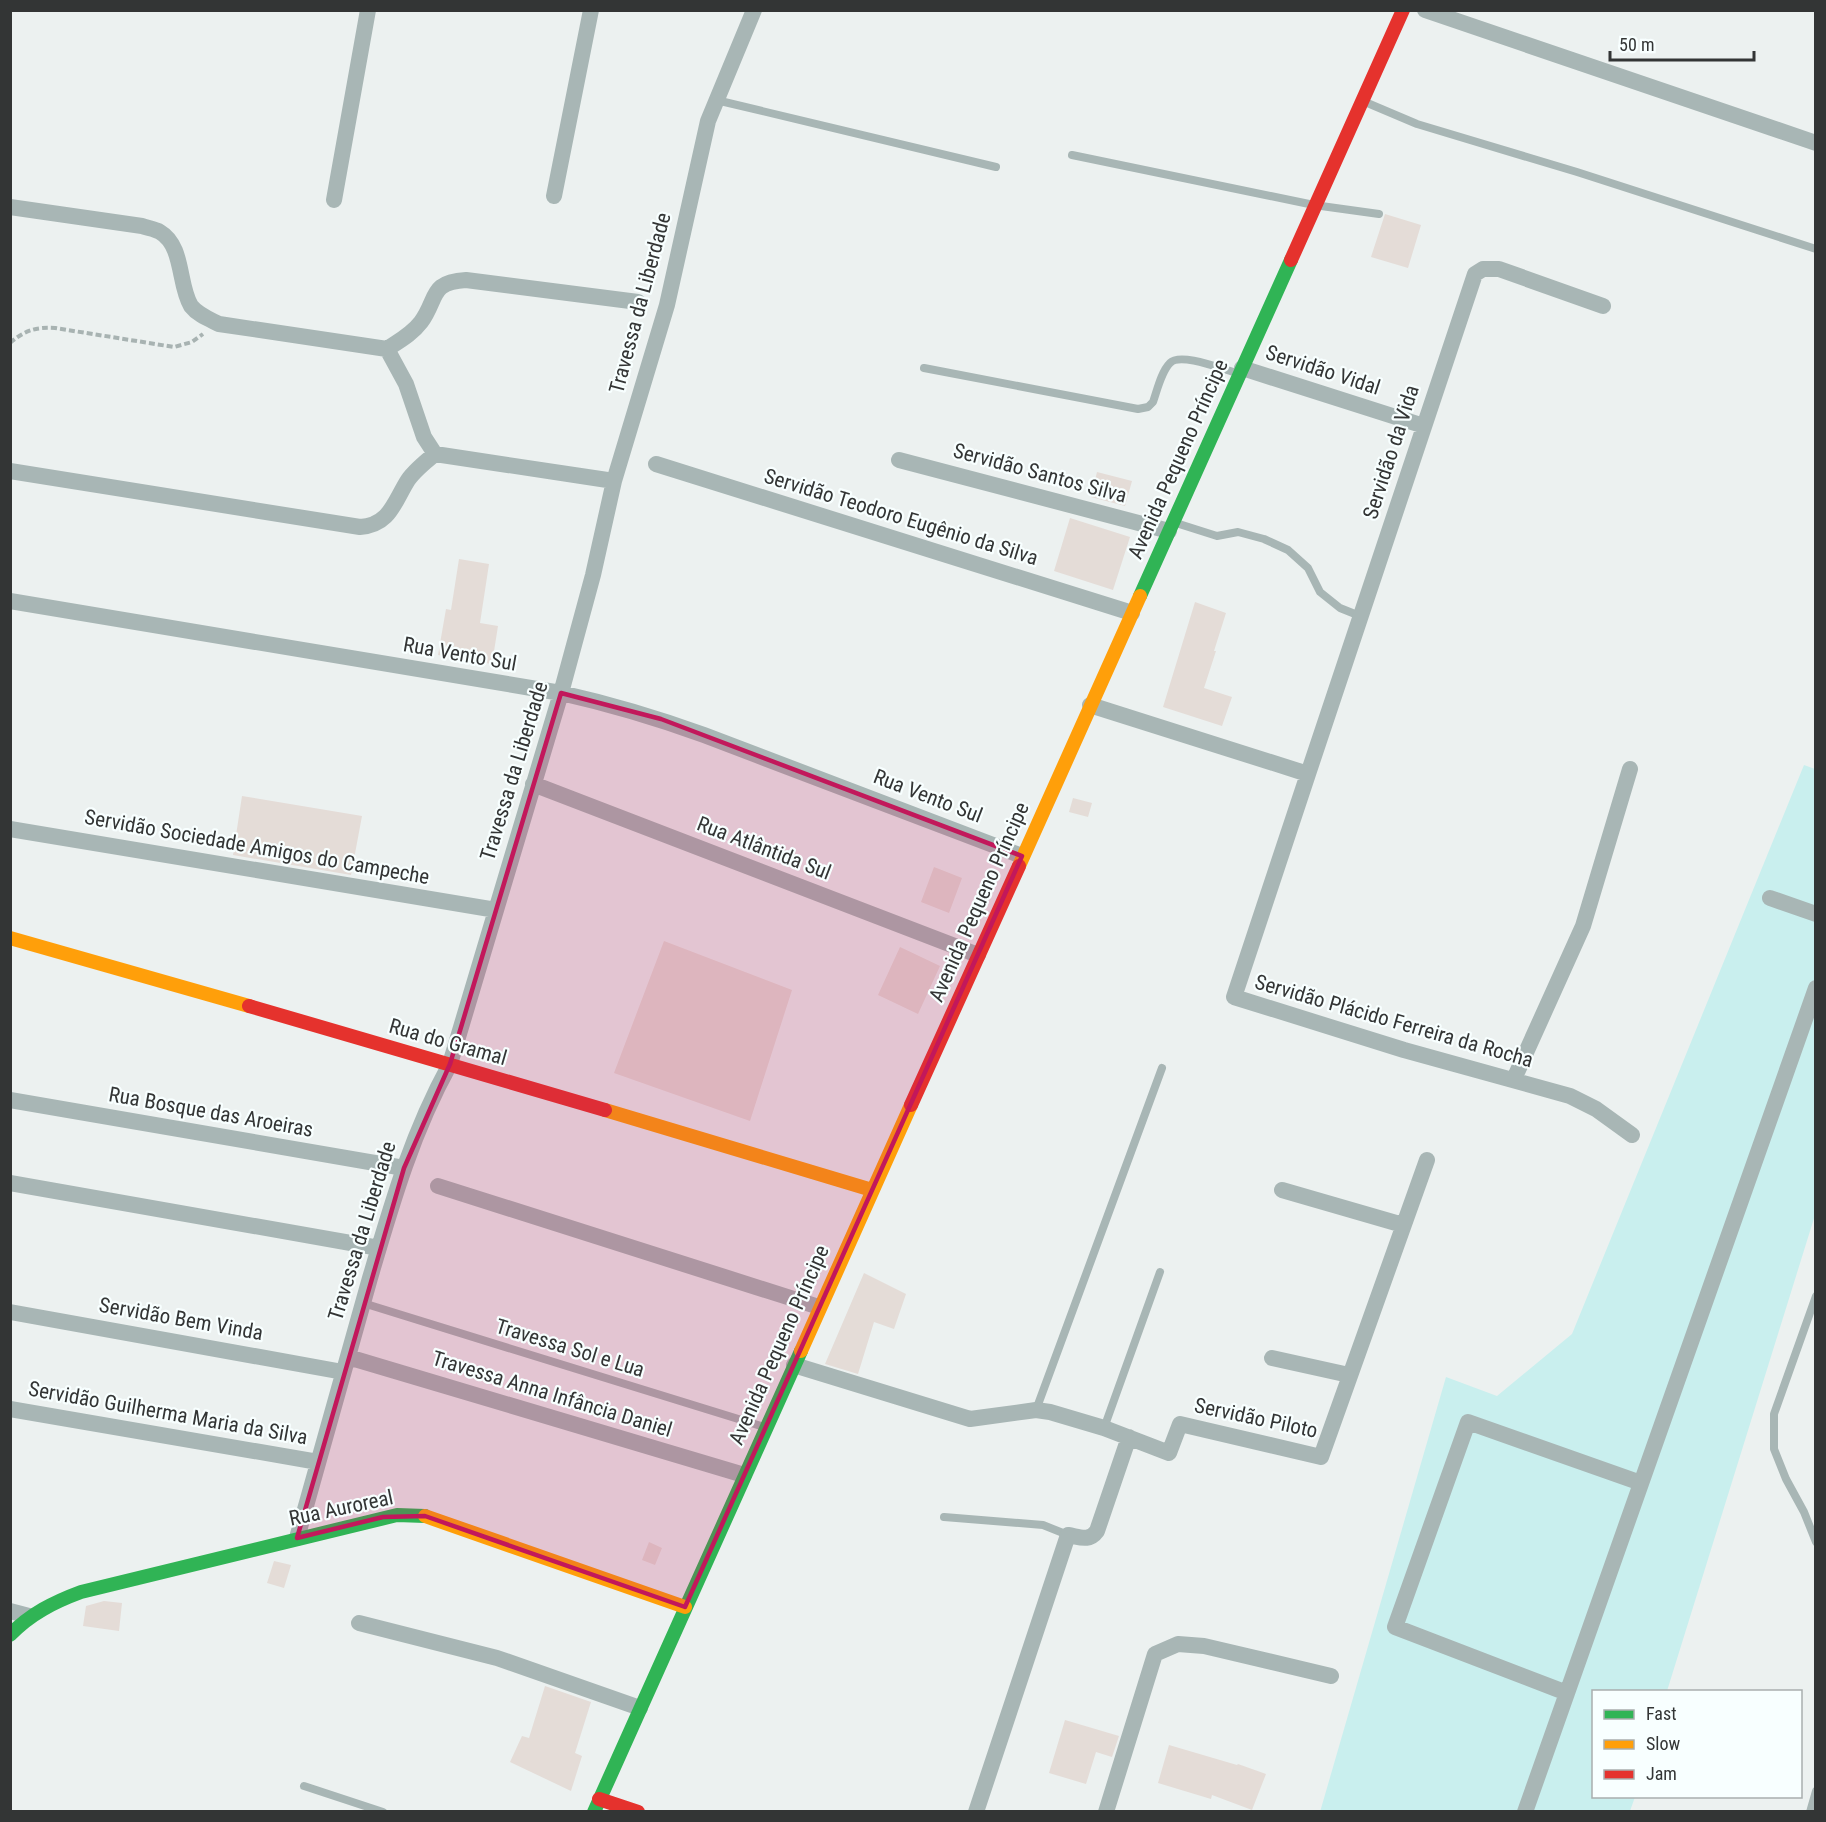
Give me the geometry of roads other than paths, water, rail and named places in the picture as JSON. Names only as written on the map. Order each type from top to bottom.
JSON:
[{"type":"main road","name":"Avenida Pequeno Príncipe","points":[[597,1805],[1403,10]]},
{"type":"main road","name":"Rua do Gramal","points":[[10,938],[450,1064],[872,1190]]},
{"type":"main road","name":"Rua Auroreal","points":[[12,1630],[29,1616],[54,1601],[81,1592],[383,1517],[412,1515],[425,1516],[685,1607]]},
{"type":"main road","points":[[597,1805],[638,1812]]},
{"type":"street","points":[[334,200],[368,10]]},
{"type":"street","points":[[554,196],[591,10]]},
{"type":"street","name":"Travessa da Liberdade","points":[[297,1538],[379,1248],[421,1120],[450,1064],[561,693],[593,574],[614,481],[667,305],[708,121],[754,10]]},
{"type":"street","points":[[1425,10],[1815,143]]},
{"type":"street","points":[[10,207],[142,226],[161,232],[172,244],[186,295],[192,307],[201,315],[219,324],[387,349],[410,334],[422,321],[434,294],[443,285],[454,280],[638,302]]},
{"type":"street","name":"Servidão da Vida","points":[[1308,774],[1475,274],[1483,269],[1499,269],[1603,306]]},
{"type":"street","points":[[387,349],[406,384],[424,437],[435,453],[614,481]]},
{"type":"street","name":"Servidão Vidal","points":[[1240,371],[1424,426]]},
{"type":"street","points":[[10,471],[360,527],[373,526],[384,519],[409,479],[435,453]]},
{"type":"street","name":"Servidão Santos Silva","points":[[899,460],[1171,526]]},
{"type":"street","name":"Servidão Teodoro Eugênio da Silva","points":[[656,464],[1132,613]]},
{"type":"street","name":"Rua Vento Sul","points":[[10,601],[561,693],[609,704],[660,719],[1022,856]]},
{"type":"street","points":[[1090,705],[1308,774]]},
{"type":"street","points":[[1514,1079],[1583,926],[1630,769]]},
{"type":"street","name":"Servidão Plácido Ferreira da Rocha","points":[[1308,774],[1234,997],[1404,1050],[1514,1079],[1583,1101],[1632,1134]]},
{"type":"street","name":"Rua Atlântida Sul","points":[[534,784],[978,955]]},
{"type":"street","name":"Servidão Sociedade Amigos do Campeche","points":[[10,829],[496,910]]},
{"type":"street","points":[[1770,898],[1815,915]]},
{"type":"street","points":[[1525,1812],[1815,988]]},
{"type":"street","name":"Rua Bosque das Aroeiras","points":[[10,1100],[404,1168]]},
{"type":"street","name":"Servidão Piloto","points":[[794,1365],[970,1419],[1036,1410],[1070,1416],[1169,1453],[1180,1424],[1321,1457],[1427,1160]]},
{"type":"street","points":[[10,1183],[379,1248]]},
{"type":"street","points":[[438,1186],[819,1307]]},
{"type":"street","points":[[1282,1190],[1402,1225]]},
{"type":"street","name":"Servidão Bem Vinda","points":[[10,1312],[346,1364]]},
{"type":"street","points":[[1272,1358],[1349,1375]]},
{"type":"street","name":"Travessa Anna Infância Daniel","points":[[346,1364],[744,1475]]},
{"type":"street","name":"Servidão Guilherma Maria da Silva","points":[[10,1409],[318,1462]]},
{"type":"street","points":[[1567,1694],[1395,1627],[1468,1422],[1641,1483]]},
{"type":"street","points":[[976,1812],[1068,1534],[1086,1539],[1092,1537],[1096,1531],[1129,1437]]},
{"type":"street","points":[[10,1611],[29,1616]]},
{"type":"street","points":[[360,1623],[497,1658],[640,1707]]},
{"type":"street","points":[[1106,1812],[1155,1654],[1178,1644],[1204,1646],[1331,1676]]},
{"type":"lane","points":[[716,100],[996,166]]},
{"type":"lane","points":[[1362,101],[1417,124],[1576,172],[1815,249]]},
{"type":"lane","points":[[1072,155],[1314,205],[1379,214]]},
{"type":"lane","points":[[924,368],[1138,409],[1148,407],[1153,402],[1168,364],[1175,359],[1185,358],[1240,371]]},
{"type":"lane","points":[[1171,526],[1217,536],[1238,532],[1264,539],[1288,550],[1308,568],[1320,592],[1340,608],[1360,616]]},
{"type":"lane","points":[[1036,1410],[1162,1068]]},
{"type":"lane","points":[[1104,1428],[1160,1272]]},
{"type":"lane","points":[[1815,1296],[1773,1414],[1774,1449],[1786,1479],[1804,1512],[1815,1542]]},
{"type":"lane","name":"Travessa Sol e Lua","points":[[363,1303],[766,1427]]},
{"type":"lane","points":[[944,1517],[1043,1525],[1068,1534]]},
{"type":"lane","points":[[304,1786],[383,1812]]},
{"type":"lane","points":[[1810,1812],[1815,1791]]}]
